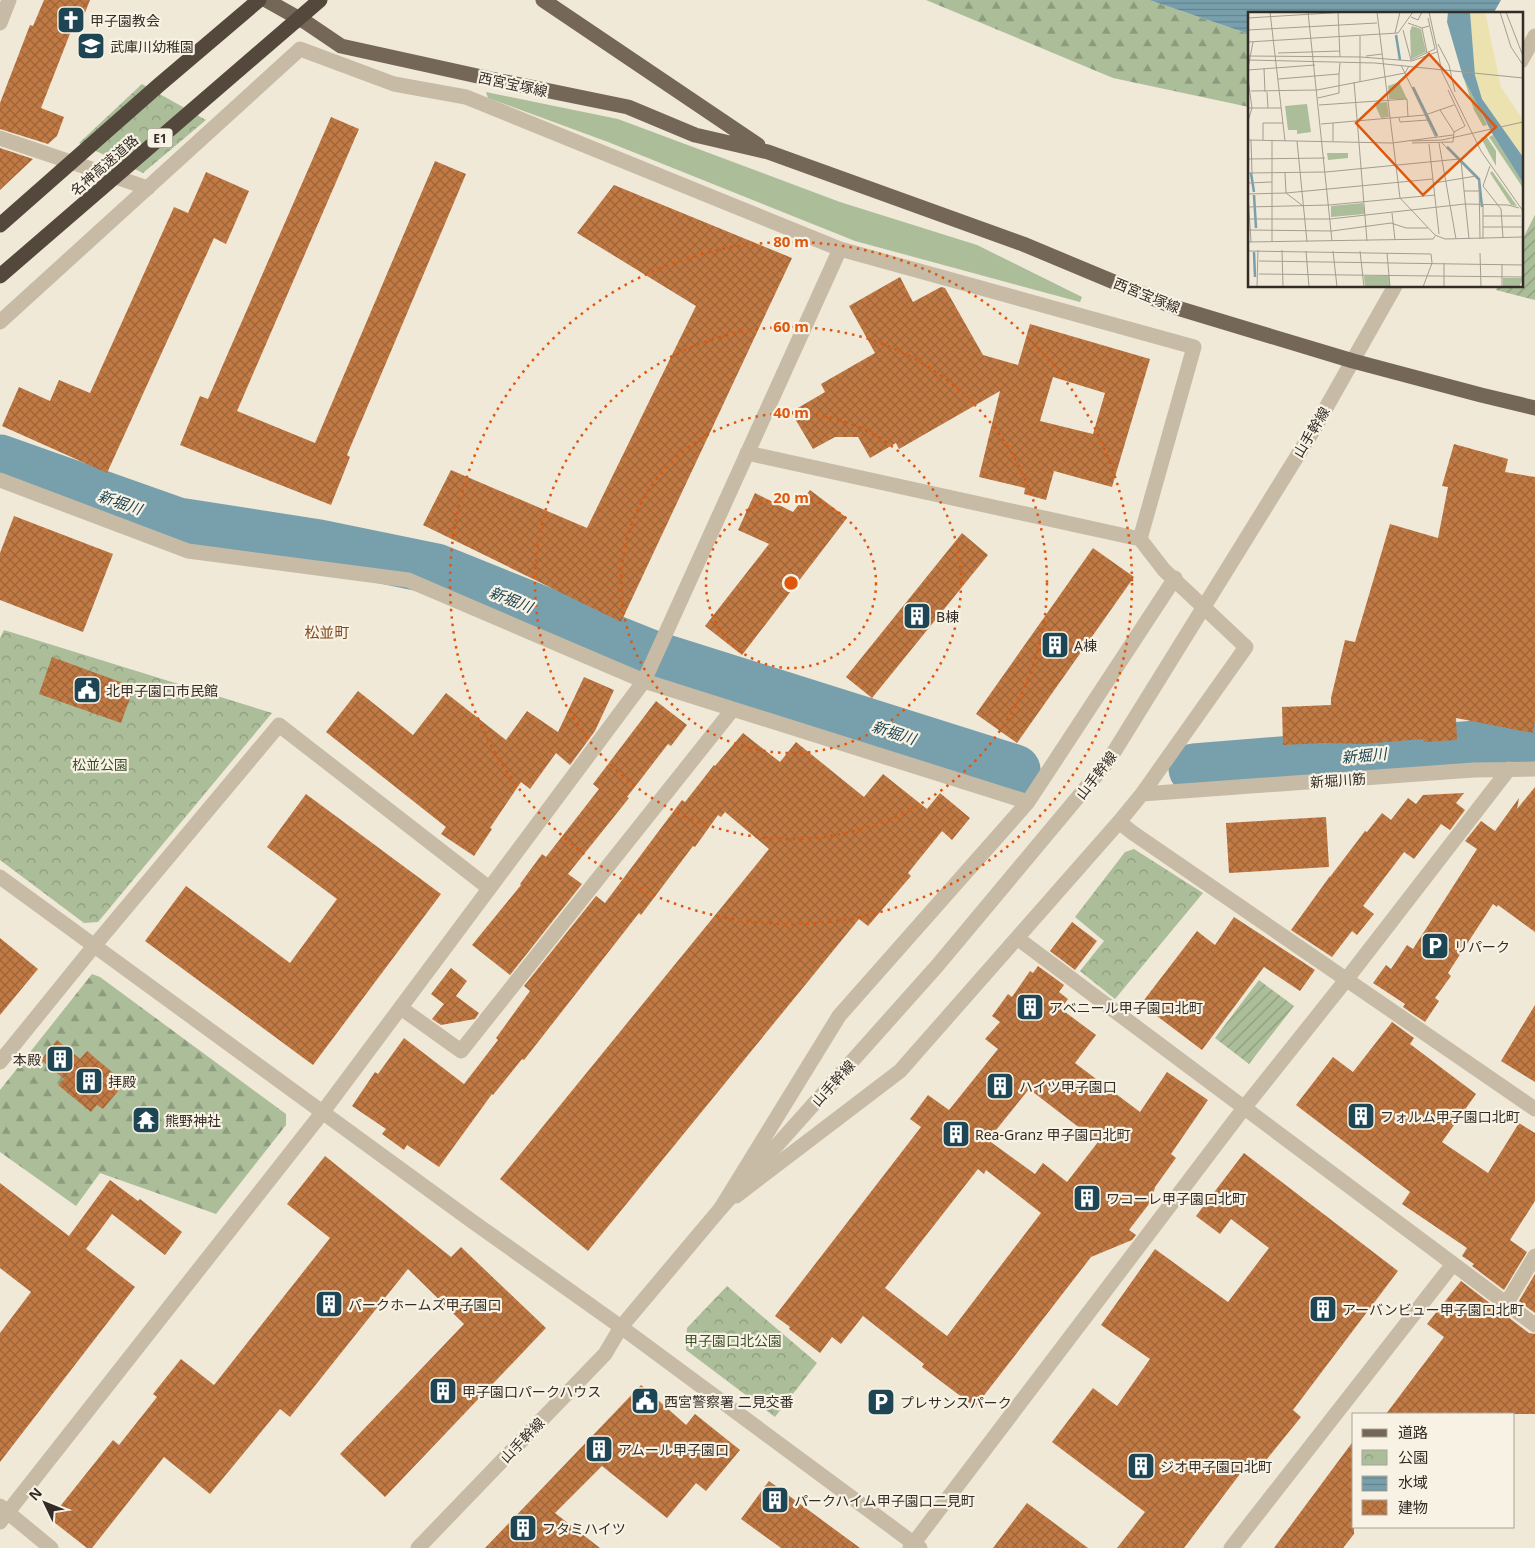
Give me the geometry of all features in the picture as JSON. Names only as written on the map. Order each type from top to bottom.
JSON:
[{"type":"highway","name":"名神高速道路","points":[[0,225],[259,0]]},
{"type":"highway","name":"名神高速道路","points":[[0,276],[320,0]]},
{"type":"main road","name":"西宮宝塚線","points":[[266,0],[307,23],[341,46],[628,107],[696,134],[768,152],[1024,244],[1174,307],[1353,361],[1535,408]]},
{"type":"main road","name":"西宮宝塚線","points":[[543,0],[768,152]]},
{"type":"street","points":[[0,24],[9,0]]},
{"type":"street","points":[[1522,59],[1535,36]]},
{"type":"street","points":[[0,322],[300,49],[394,84],[466,97],[840,249],[1194,347],[1140,539]]},
{"type":"street","points":[[0,138],[148,188]]},
{"type":"street","points":[[51,1548],[3,1514],[322,1112],[647,676],[840,249]]},
{"type":"street","name":"山手幹線","points":[[418,1548],[605,1354],[621,1327],[721,1208],[937,966],[1109,760],[1314,429],[1394,288]]},
{"type":"street","points":[[721,1208],[900,1071],[1142,794],[1246,647],[1175,578],[1164,570],[1140,539],[747,454]]},
{"type":"street","points":[[0,480],[188,551],[408,580],[647,676],[733,708],[1028,802]]},
{"type":"street","points":[[721,1208],[839,1016],[1028,802],[1175,578]]},
{"type":"street","points":[[401,1008],[461,1051],[733,708]]},
{"type":"street","points":[[0,1062],[94,946],[279,725],[489,888]]},
{"type":"street","name":"新堀川筋","points":[[1142,794],[1535,768]]},
{"type":"street","points":[[0,877],[469,1219],[621,1327],[914,1546],[1244,1108],[1346,980],[1508,769]]},
{"type":"street","points":[[1119,822],[1535,1109]]},
{"type":"street","points":[[1017,938],[1535,1326]]},
{"type":"street","points":[[1506,1304],[1535,1256]]},
{"type":"street","points":[[1231,1548],[1453,1264]]},
{"type":"green space","points":[[926,0],[1149,0],[1248,34],[1248,107],[1113,78]]},
{"type":"green space","points":[[142,84],[206,120],[143,173],[79,143]]},
{"type":"green space","points":[[486,92],[618,119],[840,202],[977,245],[1082,297],[1080,302],[855,241],[608,142],[488,98]]},
{"type":"green space","points":[[1535,215],[1535,300],[1496,290],[1497,288],[1522,288],[1522,240]]},
{"type":"green space","name":"松並公園","points":[[4,630],[272,713],[98,922],[84,923],[0,860],[0,638]]},
{"type":"green space","points":[[1134,849],[1203,893],[1115,999],[1080,971],[1104,941],[1075,917],[1125,852]]},
{"type":"green space","name":"熊野神社","points":[[92,974],[100,977],[286,1114],[286,1125],[216,1214],[100,1173],[76,1206],[0,1152],[0,1090]]},
{"type":"green space","points":[[1259,980],[1294,1006],[1249,1064],[1215,1038]]},
{"type":"green space","name":"甲子園口北公園","points":[[727,1286],[817,1363],[775,1417],[686,1350],[687,1328]]},
{"type":"water","points":[[1149,0],[1535,0],[1522,13],[1248,12],[1248,34]]},
{"type":"pier","points":[[1501,0],[1535,0],[1535,121],[1522,118],[1522,12],[1494,12]]},
{"type":"building","points":[[44,0],[90,0],[79,28],[73,26],[41,108],[64,117],[57,136],[48,144],[0,129],[0,103],[30,25],[33,26]]},
{"type":"building","points":[[331,117],[359,129],[237,411],[315,443],[435,161],[466,174],[347,455],[350,457],[331,505],[180,445],[200,396],[208,399]]},
{"type":"building","points":[[0,148],[33,159],[0,190]]},
{"type":"building","points":[[206,172],[249,191],[226,244],[214,238],[107,473],[2,426],[19,387],[50,401],[59,380],[90,393],[174,207],[188,213]]},
{"type":"building","points":[[614,185],[792,258],[621,622],[423,525],[451,470],[587,528],[696,306],[577,233]]},
{"type":"building","points":[[900,277],[913,302],[941,287],[945,288],[983,355],[1018,365],[1030,324],[1150,359],[1112,487],[1054,471],[1046,500],[1024,494],[1025,488],[979,477],[1000,391],[899,449],[896,443],[870,458],[858,437],[835,437],[813,449],[791,412],[825,392],[821,384],[875,353],[849,306]],"holes":[[[1053,377],[1105,393],[1093,434],[1040,421]]]},
{"type":"building","points":[[1454,444],[1508,459],[1505,472],[1535,477],[1535,721],[1533,733],[1456,718],[1457,740],[1424,742],[1423,739],[1363,744],[1283,745],[1282,707],[1331,705],[1345,640],[1355,642],[1390,524],[1438,538],[1448,487],[1442,486]]},
{"type":"building","points":[[810,490],[847,518],[742,655],[705,626],[769,544],[738,530],[755,493],[793,512]]},
{"type":"building","points":[[14,516],[113,554],[83,632],[0,600],[0,553]]},
{"type":"building","name":"B棟","points":[[962,533],[988,555],[872,698],[846,677]]},
{"type":"building","name":"A棟","points":[[1093,548],[1134,577],[1017,743],[976,714]]},
{"type":"building","name":"北甲子園口市民館","points":[[52,657],[134,687],[121,723],[39,694]]},
{"type":"building","points":[[584,677],[614,690],[595,731],[570,765],[556,753],[530,789],[521,782],[490,828],[492,829],[474,856],[441,834],[446,827],[326,732],[358,691],[413,735],[446,693],[506,740],[527,711],[558,732]]},
{"type":"building","points":[[656,701],[687,725],[671,746],[668,744],[627,797],[629,798],[568,874],[582,884],[510,975],[472,945],[521,885],[542,854],[546,857],[599,789],[593,784]]},
{"type":"building","points":[[743,733],[780,762],[796,742],[864,797],[883,774],[927,809],[940,793],[970,818],[952,840],[942,831],[908,873],[911,876],[868,926],[859,919],[588,1251],[500,1179],[769,849],[725,812],[721,817],[718,815],[695,847],[693,846],[641,915],[639,913],[524,1060],[522,1059],[492,1094],[439,1167],[407,1145],[404,1150],[382,1134],[386,1129],[352,1106],[375,1072],[378,1074],[404,1038],[464,1084],[498,1040],[496,1038],[530,991],[524,986],[596,896],[605,903],[682,800],[685,802],[714,765]]},
{"type":"building","points":[[1535,787],[1535,932],[1498,905],[1497,907],[1493,904],[1448,973],[1451,976],[1435,998],[1439,1001],[1425,1022],[1403,1007],[1405,1004],[1373,983],[1386,965],[1391,969],[1407,945],[1413,949],[1477,849],[1465,841],[1481,821],[1495,831],[1519,798],[1517,809]]},
{"type":"building","points":[[1464,793],[1456,803],[1465,810],[1450,830],[1441,824],[1414,859],[1404,852],[1363,906],[1374,914],[1357,935],[1352,931],[1332,957],[1291,930],[1365,831],[1367,832],[1382,813],[1391,820],[1408,798],[1416,804],[1423,795]]},
{"type":"building","points":[[306,794],[441,894],[313,1065],[145,941],[186,886],[290,963],[337,899],[267,847]]},
{"type":"building","points":[[1326,817],[1329,867],[1229,873],[1226,823]]},
{"type":"building","points":[[1234,917],[1315,970],[1300,991],[1264,967],[1202,1050],[1141,1004],[1197,931],[1215,945]]},
{"type":"building","points":[[1072,922],[1097,941],[1075,970],[1050,951]]},
{"type":"building","points":[[0,938],[38,969],[0,1015]]},
{"type":"building","points":[[1038,966],[1064,985],[1059,992],[1068,999],[1061,1009],[1096,1035],[1075,1063],[1140,1112],[1167,1072],[1208,1100],[1171,1154],[1176,1158],[1155,1187],[1152,1200],[1129,1230],[1136,1235],[1132,1240],[1091,1257],[975,1407],[922,1367],[924,1364],[863,1316],[841,1344],[832,1337],[820,1353],[775,1316],[921,1127],[910,1119],[928,1095],[949,1110],[998,1049],[985,1039],[1000,1022],[992,1016],[1008,994],[1012,997],[1030,971],[1033,973]],"holes":[[[1029,1089],[1098,1142],[1067,1182],[1043,1163],[1035,1174],[988,1140]],[[978,1169],[984,1174],[986,1170],[1041,1213],[947,1336],[885,1288]]]},
{"type":"building","points":[[451,968],[467,981],[456,996],[479,1013],[475,1019],[441,1025],[432,1019],[444,1004],[431,994]]},
{"type":"building","points":[[1535,1005],[1535,1082],[1501,1061]]},
{"type":"building","points":[[1392,1022],[1414,1038],[1410,1044],[1476,1094],[1442,1142],[1488,1173],[1519,1123],[1535,1133],[1535,1201],[1510,1240],[1527,1252],[1504,1290],[1462,1256],[1467,1248],[1402,1204],[1410,1192],[1296,1105],[1333,1057],[1353,1072]]},
{"type":"building","name":"拝殿","points":[[57,1040],[80,1059],[87,1051],[119,1078],[113,1085],[119,1090],[103,1109],[97,1105],[91,1112],[58,1085],[64,1079],[41,1060]]},
{"type":"building","points":[[1244,1153],[1398,1271],[1293,1410],[1301,1417],[1258,1470],[1249,1462],[1184,1548],[1117,1548],[1145,1512],[1052,1442],[1093,1388],[1117,1406],[1150,1359],[1101,1325],[1155,1249],[1228,1302],[1269,1248],[1231,1219],[1220,1234],[1196,1216]]},
{"type":"building","points":[[325,1156],[451,1257],[461,1247],[546,1328],[385,1497],[340,1454],[464,1324],[408,1269],[290,1417],[280,1409],[210,1494],[164,1457],[92,1548],[87,1548],[50,1519],[113,1440],[119,1445],[157,1397],[153,1394],[181,1359],[214,1385],[330,1238],[287,1204]]},
{"type":"building","points":[[110,1180],[138,1201],[140,1199],[182,1232],[165,1255],[112,1214],[86,1249],[135,1287],[0,1462],[0,1333],[31,1292],[0,1268],[0,1183],[69,1236]]},
{"type":"building","points":[[1535,1274],[1535,1313],[1519,1301]]},
{"type":"building","points":[[1461,1281],[1529,1333],[1535,1334],[1535,1414],[1387,1413],[1444,1337],[1427,1324]]},
{"type":"building","points":[[641,1385],[686,1425],[695,1414],[740,1450],[706,1491],[696,1483],[667,1518],[602,1466],[555,1513],[600,1548],[485,1548]]},
{"type":"building","points":[[1352,1443],[1352,1528],[1354,1528],[1354,1534],[1343,1548],[1274,1548]]},
{"type":"building","name":"パークハイム甲子園口二見町","points":[[769,1481],[860,1548],[781,1548],[741,1519]]},
{"type":"building","points":[[1027,1503],[1088,1548],[993,1548]]},
{"type":"waterway","name":"新堀川","points":[[0,460],[178,523],[319,545],[436,569],[650,655],[1015,770]]},
{"type":"waterway","name":"新堀川","points":[[1194,769],[1535,741]]},
{"type":"place","name":"甲子園教会","points":[[71,20]]},
{"type":"place","name":"武庫川幼稚園","points":[[91,46]]},
{"type":"place","name":"B棟","points":[[917,616]]},
{"type":"place","name":"A棟","points":[[1055,645]]},
{"type":"place","name":"北甲子園口市民館","points":[[87,690]]},
{"type":"place","name":"リパーク","points":[[1435,946]]},
{"type":"place","name":"アベニール甲子園口北町","points":[[1030,1007]]},
{"type":"place","name":"本殿","points":[[60,1059]]},
{"type":"place","name":"拝殿","points":[[89,1081]]},
{"type":"place","name":"ハイツ甲子園口","points":[[1000,1086]]},
{"type":"place","name":"フォルム甲子園口北町","points":[[1361,1116]]},
{"type":"place","name":"熊野神社","points":[[146,1120]]},
{"type":"place","name":"Rea-Granz 甲子園口北町","points":[[956,1134]]},
{"type":"place","name":"ワコーレ甲子園口北町","points":[[1087,1198]]},
{"type":"place","name":"パークホームズ甲子園口","points":[[329,1304]]},
{"type":"place","name":"アーバンビュー甲子園口北町","points":[[1323,1309]]},
{"type":"place","name":"甲子園口パークハウス","points":[[443,1391]]},
{"type":"place","name":"西宮警察署 二見交番","points":[[645,1401]]},
{"type":"place","name":"プレサンスパーク","points":[[881,1402]]},
{"type":"place","name":"アムール甲子園口","points":[[599,1449]]},
{"type":"place","name":"ジオ甲子園口北町","points":[[1141,1466]]},
{"type":"place","name":"パークハイム甲子園口二見町","points":[[775,1500]]},
{"type":"place","name":"フタミハイツ","points":[[523,1528]]},
{"type":"district","name":"松並町","points":[[327,632]]}]
